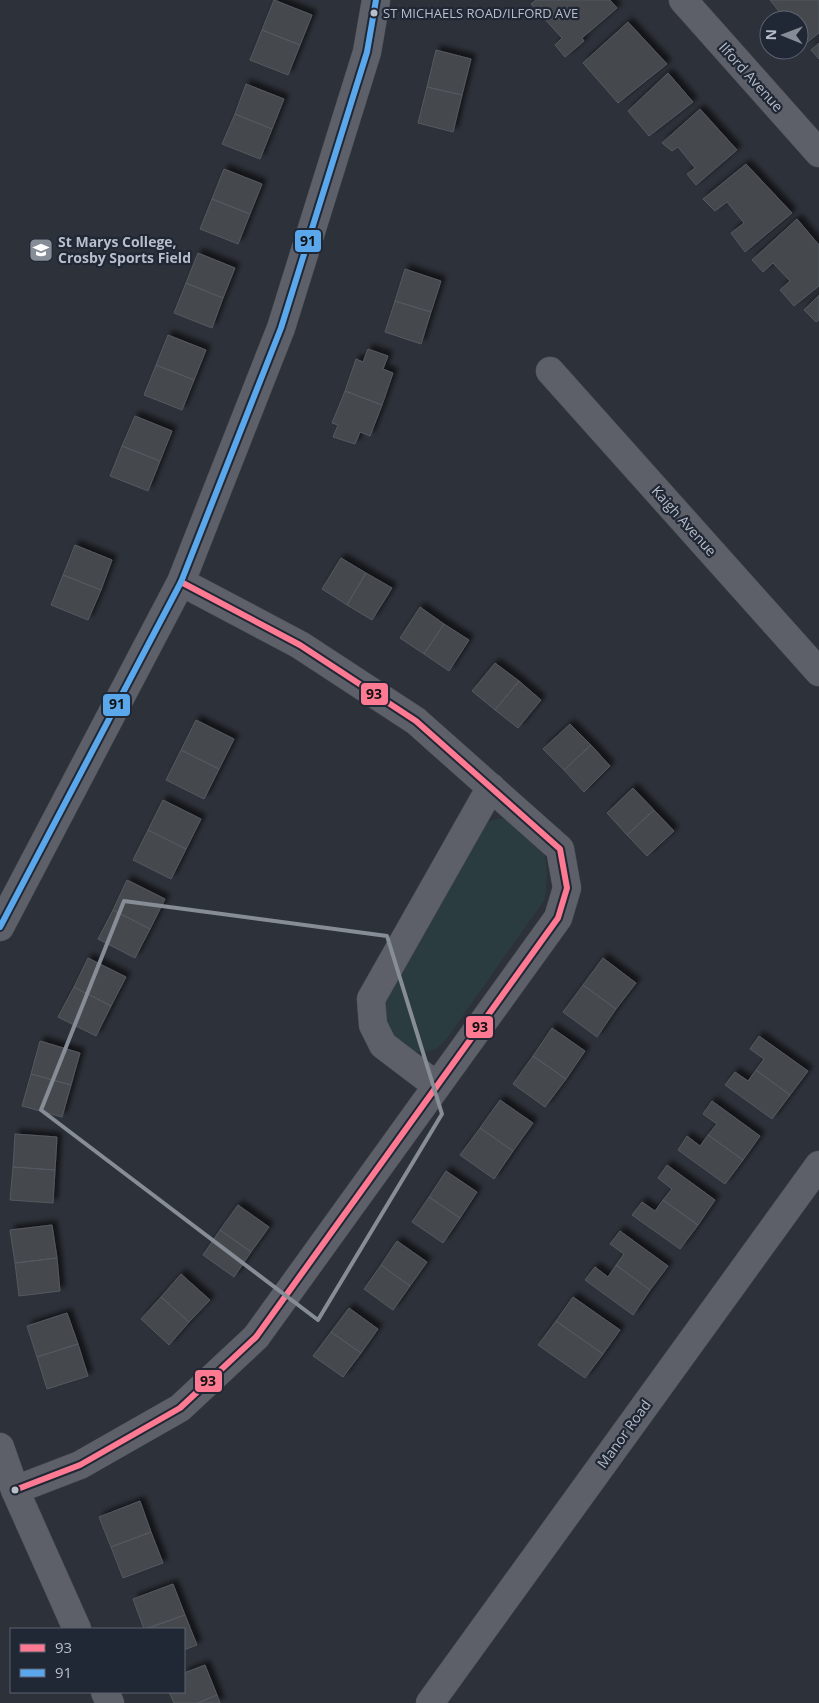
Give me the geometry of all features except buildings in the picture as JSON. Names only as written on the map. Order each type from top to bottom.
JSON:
[{"type":"street","points":[[0,927],[181,582],[281,328],[367,52],[376,0]]},
{"type":"street","name":"Ilford Avenue","points":[[683,0],[819,153]]},
{"type":"street","name":"Kaigh Avenue","points":[[550,371],[819,672]]},
{"type":"street","points":[[15,1490],[80,1465],[180,1408],[256,1337],[558,918],[568,888],[560,849],[408,716],[300,645],[181,582]]},
{"type":"street","points":[[437,1086],[383,1044],[373,1025],[371,999],[491,787]]},
{"type":"street","name":"Manor Road","points":[[430,1703],[818,1169]]},
{"type":"street","points":[[0,1447],[15,1490],[74,1628]]},
{"type":"highlighted area","points":[[124,901],[387,936],[442,1114],[318,1320],[41,1110]]},
{"type":"shaded area","points":[[508,818],[531,834],[541,847],[547,868],[545,899],[445,1041],[434,1050],[416,1052],[398,1046],[386,1033],[382,1007],[481,825],[495,819]]},
{"type":"transit line","name":"91","points":[[0,927],[181,582],[281,328],[367,52],[376,0]]},
{"type":"transit line","name":"93","points":[[15,1490],[80,1465],[180,1408],[256,1337],[558,918],[567,888],[560,849],[416,721],[300,645],[181,582]]},
{"type":"place","name":"ST MICHAELS ROAD/ILFORD AVE","points":[[374,13]]},
{"type":"place","name":"St Marys College, Crosby Sports Field","points":[[41,250]]}]
